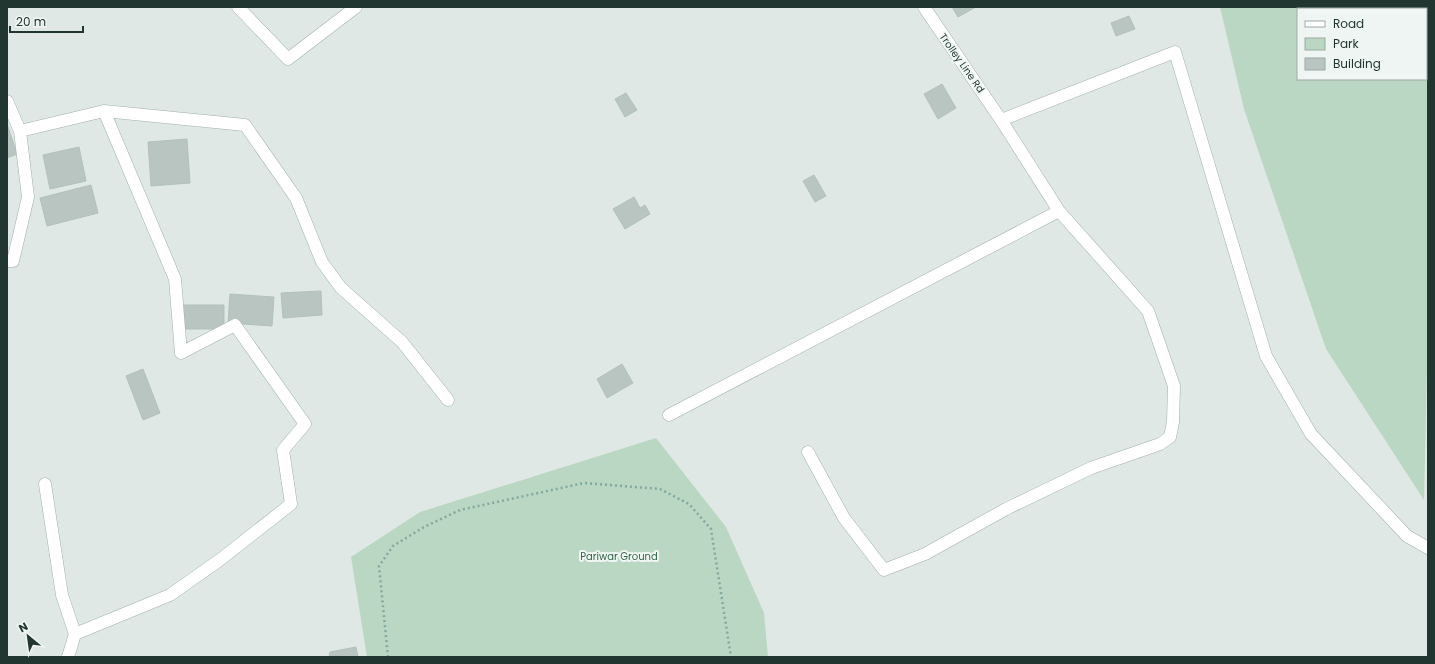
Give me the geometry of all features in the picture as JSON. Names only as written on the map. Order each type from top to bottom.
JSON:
[{"type":"street","points":[[238,7],[288,59],[356,7]]},
{"type":"street","name":"Trolley Line Rd","points":[[808,452],[844,518],[884,570],[925,554],[1006,509],[1091,468],[1160,444],[1170,437],[1173,422],[1174,386],[1148,311],[1059,211],[1001,120],[924,7]]},
{"type":"street","points":[[1001,120],[1175,52],[1266,356],[1311,434],[1407,536],[1428,548]]},
{"type":"street","points":[[7,101],[20,131],[28,198],[13,261],[7,261]]},
{"type":"street","points":[[20,131],[104,111],[245,126],[296,198],[322,262],[340,288],[402,342],[448,400]]},
{"type":"street","points":[[75,634],[170,595],[221,559],[291,504],[283,450],[305,424],[235,325],[181,353],[175,279],[104,111]]},
{"type":"street","points":[[670,415],[1059,211]]},
{"type":"street","points":[[45,484],[62,595],[75,634],[68,657]]},
{"type":"path","points":[[388,657],[379,566],[393,546],[424,527],[460,510],[584,483],[660,489],[689,504],[711,530],[731,657]]},
{"type":"green space","points":[[1220,7],[1428,7],[1428,326],[1424,500],[1326,349],[1244,109]]},
{"type":"green space","name":"Pariwar Ground","points":[[656,438],[726,527],[764,613],[768,657],[367,657],[351,557],[420,512]]},
{"type":"building","points":[[952,7],[976,7],[958,17]]},
{"type":"building","points":[[1129,16],[1135,29],[1116,36],[1111,23]]},
{"type":"building","points":[[942,84],[956,108],[938,119],[924,94]]},
{"type":"building","points":[[626,93],[637,110],[625,117],[615,99]]},
{"type":"building","points":[[7,124],[17,154],[7,158]]},
{"type":"building","points":[[187,139],[190,183],[151,186],[148,142]]},
{"type":"building","points":[[79,147],[86,181],[50,189],[43,155]]},
{"type":"building","points":[[814,175],[826,196],[815,202],[803,181]]},
{"type":"building","points":[[91,185],[98,213],[47,226],[40,198]]},
{"type":"building","points":[[634,197],[640,208],[645,205],[650,214],[625,229],[613,209]]},
{"type":"building","points":[[321,291],[322,315],[283,318],[281,293]]},
{"type":"building","points":[[230,294],[274,297],[272,326],[228,323]]},
{"type":"building","points":[[182,305],[224,305],[224,329],[182,329]]},
{"type":"building","points":[[622,364],[633,383],[607,398],[597,379]]},
{"type":"building","points":[[143,369],[160,413],[143,420],[126,376]]},
{"type":"building","points":[[356,647],[358,657],[329,657],[330,652]]}]
